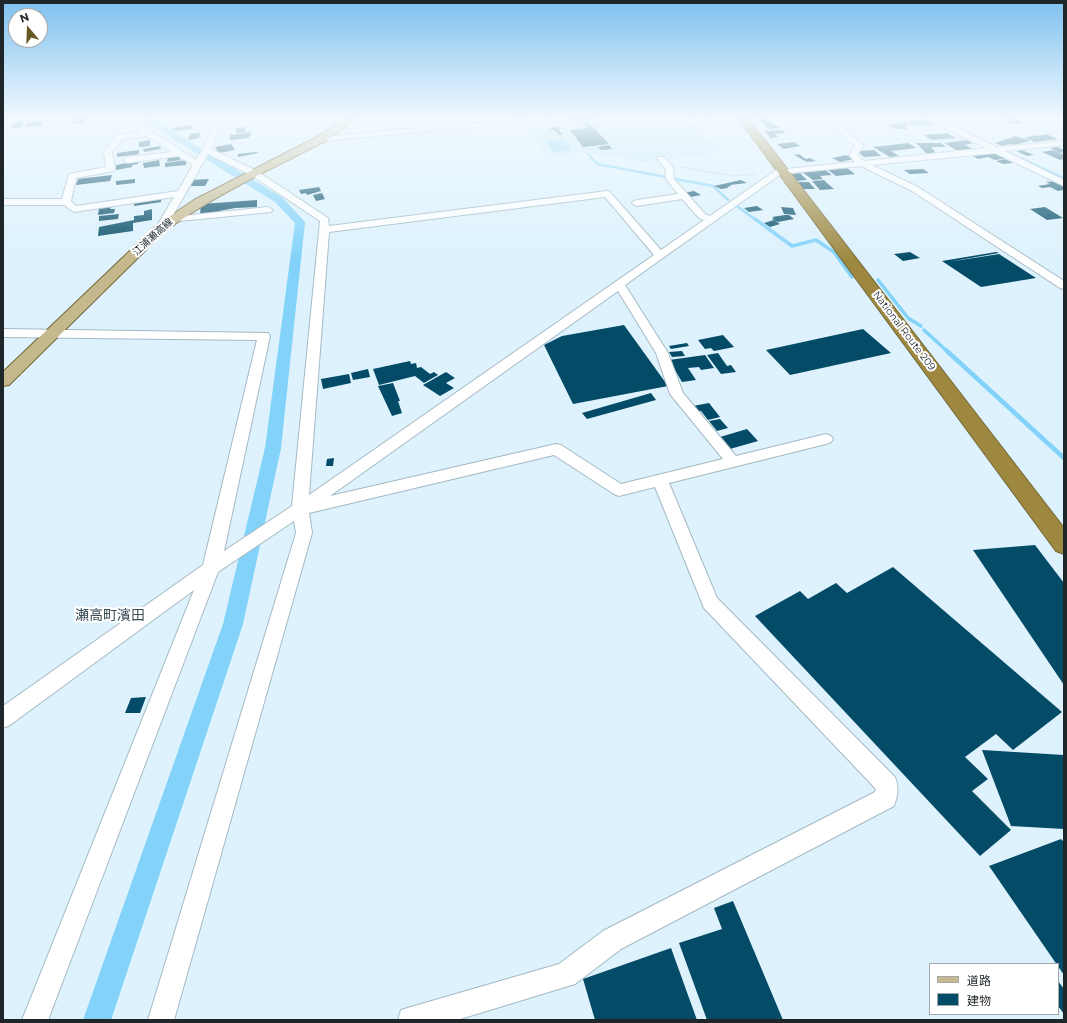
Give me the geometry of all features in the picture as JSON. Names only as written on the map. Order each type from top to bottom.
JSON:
[{"type":"highway","name":"National Route 209","points":[[780,166],[1064,546]]},
{"type":"main road","name":"江浦瀬高線","points":[[3,381],[160,228],[228,186],[267,166]]},
{"type":"street","points":[[66,202],[72,176],[111,169],[110,166]]},
{"type":"street","points":[[160,228],[197,166]]},
{"type":"street","points":[[162,1020],[304,533],[294,513],[325,220],[237,166]]},
{"type":"street","points":[[668,166],[670,179],[702,216],[711,220]]},
{"type":"street","points":[[3,718],[218,564],[294,513],[779,172],[835,166]]},
{"type":"street","points":[[867,166],[916,189],[1064,286]]},
{"type":"street","points":[[1031,166],[1064,183]]},
{"type":"street","points":[[3,202],[66,202],[74,209],[181,193]]},
{"type":"street","points":[[324,230],[607,194],[660,256]]},
{"type":"street","points":[[637,203],[685,196]]},
{"type":"street","points":[[171,220],[268,210]]},
{"type":"street","points":[[619,284],[662,353],[678,394],[733,462]]},
{"type":"street","points":[[3,333],[264,336],[218,564],[35,1020]]},
{"type":"street","points":[[294,513],[556,449],[619,490],[826,439]]},
{"type":"street","points":[[411,1020],[566,974],[612,940],[886,798],[887,785],[710,603],[660,480]]},
{"type":"path","points":[[683,166],[734,176],[760,173]]},
{"type":"building","points":[[116,166],[132,166],[132,167],[116,170]]},
{"type":"building","points":[[144,166],[160,166],[144,168]]},
{"type":"building","points":[[847,168],[855,174],[836,176],[828,170]]},
{"type":"building","points":[[824,169],[832,175],[820,176],[823,179],[813,180],[802,172]]},
{"type":"building","points":[[923,169],[929,173],[910,174],[904,170]]},
{"type":"building","points":[[800,173],[807,180],[796,181],[789,174]]},
{"type":"building","points":[[112,175],[110,181],[76,185],[78,179]]},
{"type":"building","points":[[135,179],[135,183],[116,185],[116,181]]},
{"type":"building","points":[[209,179],[205,186],[187,186],[191,180]]},
{"type":"building","points":[[741,180],[747,183],[730,185],[731,186],[727,187],[728,188],[721,189],[714,186]]},
{"type":"building","points":[[824,180],[834,189],[820,190],[812,181]]},
{"type":"building","points":[[1056,181],[1064,185],[1064,190],[1058,191],[1050,187],[1042,188],[1038,186],[1050,184],[1046,182]]},
{"type":"building","points":[[797,182],[809,182],[815,189],[803,189]]},
{"type":"building","points":[[319,187],[321,191],[307,195],[306,193],[301,194],[299,190]]},
{"type":"building","points":[[694,191],[701,195],[690,197],[683,193]]},
{"type":"building","points":[[322,193],[325,199],[316,201],[313,195]]},
{"type":"building","points":[[161,197],[161,202],[134,206],[135,201]]},
{"type":"building","points":[[257,200],[257,207],[235,208],[200,215],[201,204]]},
{"type":"building","points":[[757,206],[763,210],[749,212],[744,208]]},
{"type":"building","points":[[111,207],[110,209],[115,209],[114,213],[98,215],[99,208]]},
{"type":"building","points":[[781,207],[793,208],[796,215],[784,214]]},
{"type":"building","points":[[1045,207],[1063,218],[1047,220],[1030,209]]},
{"type":"building","points":[[152,209],[152,220],[133,223],[133,231],[98,236],[99,227],[134,220],[134,216],[144,215],[144,211]]},
{"type":"building","points":[[119,214],[118,219],[99,221],[99,216]]},
{"type":"building","points":[[789,215],[794,219],[778,222],[772,219],[774,218],[772,217]]},
{"type":"building","points":[[774,220],[780,224],[770,227],[764,223]]},
{"type":"building","points":[[910,252],[920,258],[903,261],[894,254]]},
{"type":"building","points":[[996,252],[999,253],[948,262],[999,254],[1036,278],[981,287],[942,261]]},
{"type":"building","points":[[624,325],[668,386],[573,404],[544,345],[562,336]]},
{"type":"building","points":[[863,329],[891,353],[790,375],[766,350]]},
{"type":"building","points":[[723,335],[734,347],[714,351],[711,348],[705,349],[698,340]]},
{"type":"building","points":[[687,343],[689,346],[671,349],[669,346]]},
{"type":"building","points":[[682,351],[685,356],[672,357],[669,352]]},
{"type":"building","points":[[718,353],[727,366],[731,365],[736,372],[721,374],[707,355]]},
{"type":"building","points":[[705,355],[714,368],[701,370],[699,367],[688,368],[696,380],[682,382],[669,360]]},
{"type":"building","points":[[410,361],[411,364],[416,363],[417,368],[421,367],[430,374],[434,372],[438,375],[424,383],[415,376],[379,385],[373,369]]},
{"type":"building","points":[[368,369],[370,377],[353,380],[351,373]]},
{"type":"building","points":[[446,372],[455,378],[446,383],[454,388],[440,396],[423,385]]},
{"type":"building","points":[[349,374],[351,383],[323,389],[321,379]]},
{"type":"building","points":[[393,383],[400,401],[398,401],[402,413],[392,416],[378,386]]},
{"type":"building","points":[[651,393],[656,400],[587,419],[582,413]]},
{"type":"building","points":[[709,403],[720,417],[708,420],[701,411],[697,411],[693,406]]},
{"type":"building","points":[[720,419],[728,428],[717,431],[709,421]]},
{"type":"building","points":[[747,429],[758,441],[730,449],[720,437]]},
{"type":"building","points":[[334,458],[333,466],[326,466],[327,459]]},
{"type":"building","points":[[1035,545],[1064,583],[1064,685],[973,550]]},
{"type":"building","points":[[893,567],[1062,712],[1013,750],[996,734],[965,757],[988,779],[972,791],[1011,830],[980,856],[755,616],[800,591],[808,599],[836,583],[847,593]]},
{"type":"building","points":[[146,697],[140,713],[125,713],[131,698]]},
{"type":"building","points":[[982,750],[1064,755],[1064,829],[1011,826]]},
{"type":"building","points":[[1061,839],[1064,842],[1064,975],[1059,968],[1059,963],[1056,963],[989,866]]},
{"type":"building","points":[[733,901],[783,1020],[707,1020],[679,943],[722,929],[714,908]]},
{"type":"building","points":[[671,948],[697,1020],[595,1020],[583,979]]},
{"type":"building","points":[[1059,982],[1064,989],[1064,1014],[1059,1007]]},
{"type":"waterway","points":[[97,1020],[233,624],[273,448],[300,222],[279,200],[223,166]]},
{"type":"waterway","points":[[606,166],[666,177]]},
{"type":"waterway","points":[[1037,166],[1064,178]]},
{"type":"waterway","points":[[675,179],[713,186],[728,200]]},
{"type":"waterway","points":[[738,207],[756,220]]},
{"type":"waterway","points":[[755,219],[792,246],[816,240],[834,252],[852,277]]},
{"type":"waterway","points":[[878,280],[908,318],[921,326]]},
{"type":"waterway","points":[[924,330],[948,352]]},
{"type":"waterway","points":[[947,351],[1064,458]]},
{"type":"district","name":"瀬高町濱田","points":[[110,616]]}]
